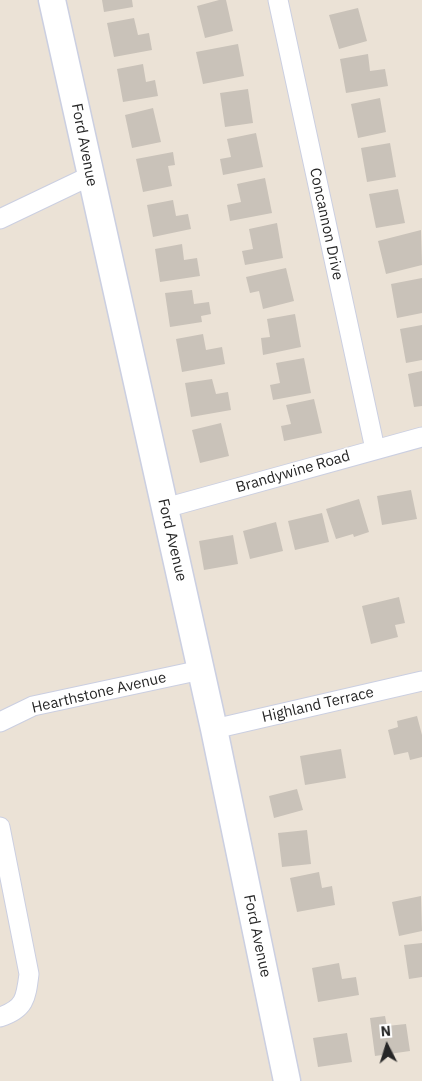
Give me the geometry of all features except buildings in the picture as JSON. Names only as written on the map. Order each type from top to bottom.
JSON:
[{"type":"street","name":"Ford Avenue","points":[[52,0],[214,729],[287,1081]]},
{"type":"street","name":"Concannon Drive","points":[[278,0],[375,449]]},
{"type":"street","points":[[0,219],[90,176]]},
{"type":"street","name":"Brandywine Road","points":[[165,508],[422,437]]},
{"type":"street","name":"Hearthstone Avenue","points":[[0,722],[33,706],[201,670]]},
{"type":"street","name":"Highland Terrace","points":[[214,729],[422,681]]},
{"type":"street","points":[[0,827],[29,974],[26,998],[14,1012],[0,1016]]}]
